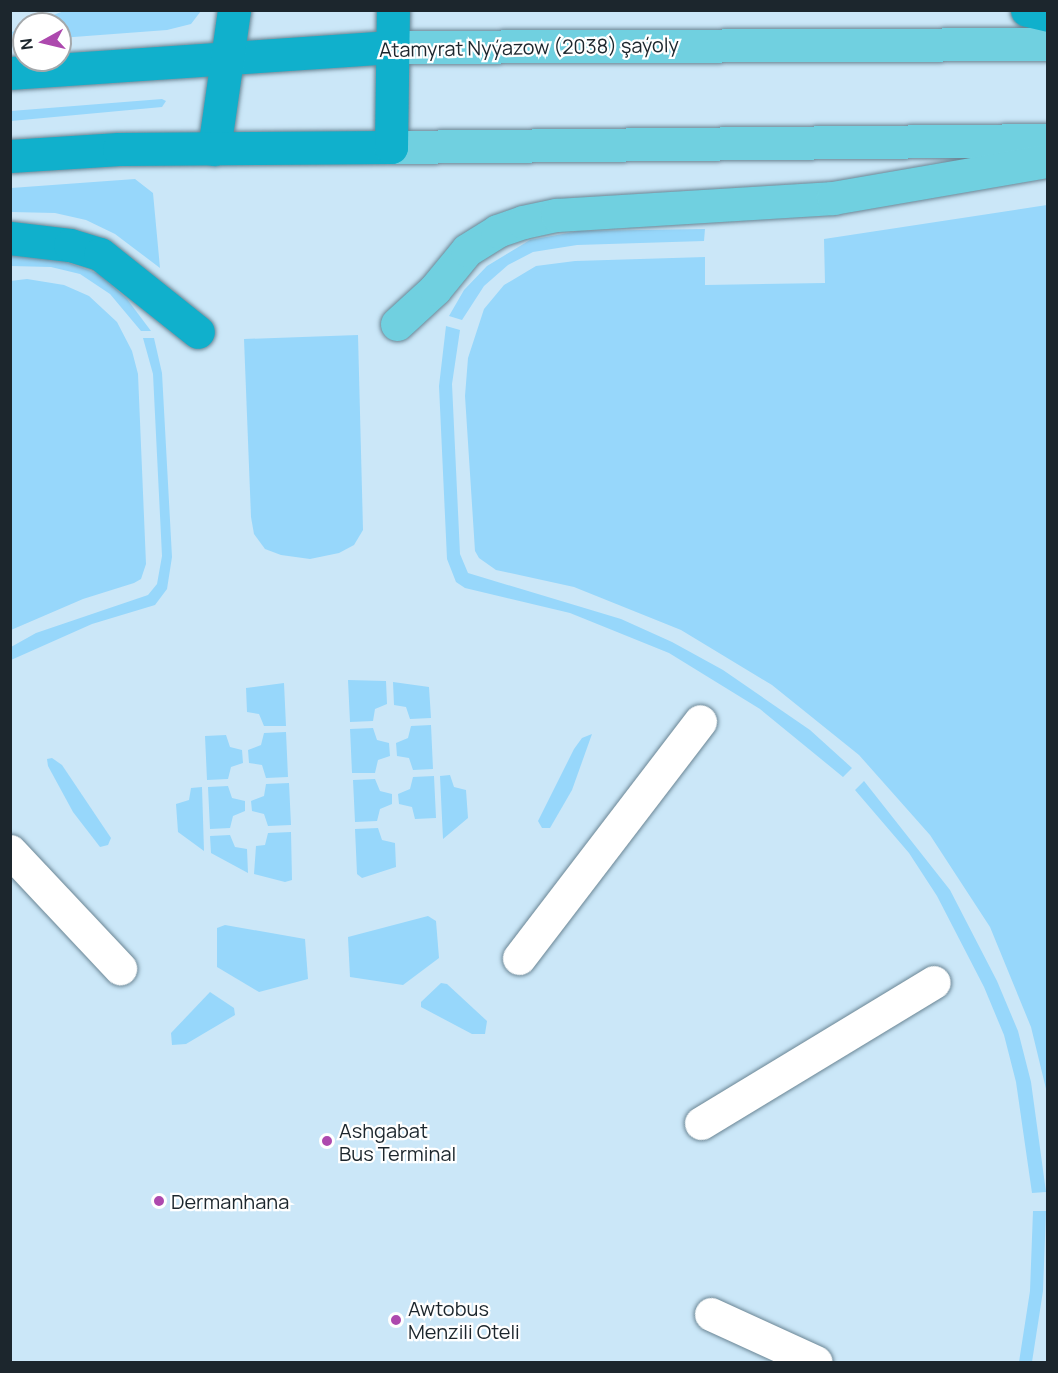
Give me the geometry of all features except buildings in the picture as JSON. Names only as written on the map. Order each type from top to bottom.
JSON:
[{"type":"highway","points":[[214,149],[234,10]]},
{"type":"highway","points":[[10,156],[214,149],[391,147],[393,10]]},
{"type":"highway","points":[[1027,10],[1047,15]]},
{"type":"highway","name":"Atamyrat Nyýazow (2038) şaýoly","points":[[10,73],[228,56],[393,47]]},
{"type":"highway","points":[[10,238],[70,245],[100,254],[198,332]]},
{"type":"main road","name":"Atamyrat Nyýazow (2038) şaýoly","points":[[393,47],[1047,44]]},
{"type":"main road","points":[[391,147],[1047,140]]},
{"type":"main road","points":[[397,324],[467,250],[497,231],[523,222],[556,214],[833,198],[1047,161]]},
{"type":"lane","points":[[519,958],[700,721]]},
{"type":"lane","points":[[10,851],[120,968]]},
{"type":"lane","points":[[701,1123],[934,982]]},
{"type":"lane","points":[[711,1314],[816,1362]]},
{"type":"shaded area","points":[[64,10],[201,11],[191,24],[167,30],[72,37],[72,12],[61,12]]},
{"type":"shaded area","points":[[162,99],[166,101],[162,107],[11,121],[11,111]]},
{"type":"shaded area","points":[[135,179],[153,193],[160,268],[115,234],[86,220],[55,213],[11,212],[11,188]]},
{"type":"shaded area","points":[[1047,205],[1047,1093],[1031,1027],[990,927],[930,835],[859,755],[772,685],[681,630],[574,587],[496,570],[479,558],[475,551],[465,396],[468,358],[484,309],[504,285],[536,266],[575,261],[705,257],[705,285],[825,283],[824,239]]},
{"type":"shaded area","points":[[705,229],[704,241],[577,245],[533,252],[508,265],[484,286],[462,320],[449,316],[464,290],[487,266],[530,240],[579,231]]},
{"type":"shaded area","points":[[11,255],[50,256],[99,274],[127,299],[151,331],[141,331],[110,294],[80,274],[51,267],[11,266]]},
{"type":"shaded area","points":[[27,279],[64,285],[89,296],[117,322],[132,351],[138,374],[146,564],[141,579],[134,583],[83,599],[11,630],[10,281]]},
{"type":"shaded area","points":[[446,326],[460,330],[452,384],[460,554],[468,573],[621,619],[672,642],[723,670],[810,730],[852,768],[843,777],[760,709],[669,653],[570,613],[465,588],[456,582],[447,559],[439,386]]},
{"type":"shaded area","points":[[358,335],[363,530],[354,545],[339,553],[310,559],[281,555],[265,549],[254,534],[251,517],[244,339]]},
{"type":"shaded area","points":[[143,338],[154,338],[162,373],[172,557],[167,589],[155,605],[92,624],[11,660],[11,647],[36,633],[148,595],[157,584],[162,556],[153,374]]},
{"type":"shaded area","points":[[348,680],[386,681],[387,704],[375,709],[373,721],[350,722]]},
{"type":"shaded area","points":[[393,682],[429,687],[431,718],[410,719],[406,707],[394,705]]},
{"type":"shaded area","points":[[284,683],[286,726],[264,726],[259,714],[247,712],[246,688]]},
{"type":"shaded area","points":[[431,725],[433,769],[413,770],[409,758],[397,756],[396,743],[408,738],[411,726]]},
{"type":"shaded area","points":[[373,728],[377,740],[389,743],[390,756],[378,760],[375,773],[352,773],[350,729]]},
{"type":"shaded area","points":[[286,732],[288,777],[266,778],[262,765],[249,763],[248,750],[261,745],[264,733]]},
{"type":"shaded area","points":[[592,734],[572,790],[550,828],[542,828],[538,821],[574,749],[582,738]]},
{"type":"shaded area","points":[[226,735],[230,747],[242,750],[243,763],[231,767],[228,779],[207,780],[205,736]]},
{"type":"shaded area","points":[[52,758],[62,765],[111,838],[108,845],[100,847],[73,812],[48,766],[47,759]]},
{"type":"shaded area","points":[[450,775],[454,787],[466,790],[468,818],[443,839],[440,776]]},
{"type":"shaded area","points":[[434,776],[436,818],[415,819],[412,807],[399,804],[398,794],[410,789],[413,777]]},
{"type":"shaded area","points":[[375,779],[380,791],[392,794],[392,804],[380,809],[377,821],[355,822],[353,780]]},
{"type":"shaded area","points":[[864,781],[950,890],[997,981],[1018,1031],[1031,1082],[1046,1192],[1032,1193],[1016,1082],[1004,1035],[984,987],[937,896],[909,853],[855,790]]},
{"type":"shaded area","points":[[289,783],[291,825],[268,826],[264,814],[252,811],[251,801],[264,796],[266,784]]},
{"type":"shaded area","points":[[228,786],[232,798],[245,801],[245,811],[233,816],[230,828],[210,829],[208,787]]},
{"type":"shaded area","points":[[202,787],[204,851],[178,832],[176,804],[189,800],[191,788]]},
{"type":"shaded area","points":[[378,828],[382,840],[395,843],[396,867],[362,878],[357,874],[355,829]]},
{"type":"shaded area","points":[[291,832],[292,880],[285,882],[254,874],[256,846],[265,845],[268,833]]},
{"type":"shaded area","points":[[230,835],[235,847],[247,849],[248,873],[211,853],[210,836]]},
{"type":"shaded area","points":[[428,916],[436,921],[439,958],[403,985],[350,977],[348,937]]},
{"type":"shaded area","points":[[225,925],[305,939],[308,979],[259,992],[217,967],[217,928]]},
{"type":"shaded area","points":[[441,983],[447,984],[487,1021],[485,1034],[472,1034],[421,1007],[421,1002]]},
{"type":"shaded area","points":[[210,992],[234,1008],[235,1015],[186,1044],[172,1045],[171,1033]]},
{"type":"shaded area","points":[[1033,1211],[1046,1211],[1043,1291],[1032,1362],[1019,1362],[1030,1291]]},
{"type":"place","name":"Ashgabat Bus Terminal","points":[[327,1141]]},
{"type":"place","name":"Dermanhana","points":[[159,1201]]},
{"type":"place","name":"Awtobus Menzili Oteli","points":[[396,1320]]}]
